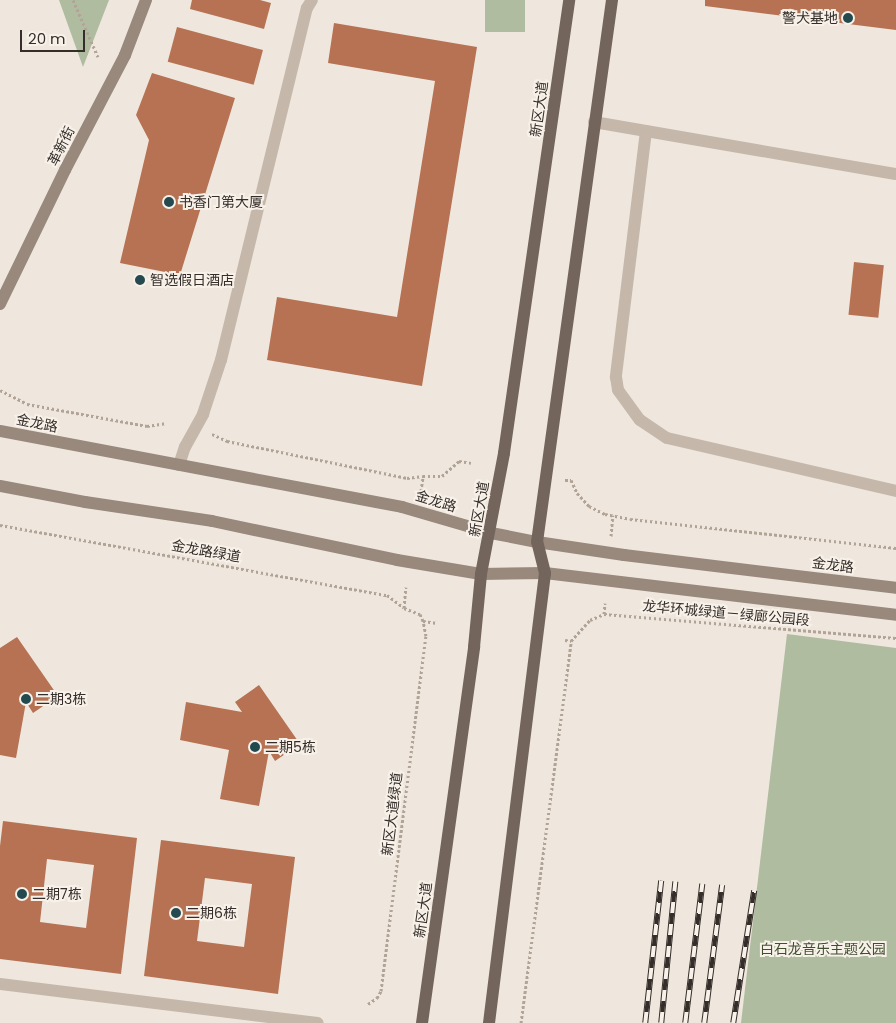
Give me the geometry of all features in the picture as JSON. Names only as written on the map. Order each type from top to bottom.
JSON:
[{"type":"main road","name":"革新街","points":[[0,304],[65,170],[125,55],[146,0]]},
{"type":"main road","name":"新区大道","points":[[422,1023],[474,647],[481,574],[491,533],[569,0]]},
{"type":"main road","points":[[489,1023],[545,573],[537,542],[612,0]]},
{"type":"main road","name":"金龙路","points":[[0,431],[402,507],[491,533],[537,542],[617,554],[896,588]]},
{"type":"main road","points":[[0,486],[85,502],[212,521],[397,560],[481,574],[545,573],[896,615]]},
{"type":"street","points":[[179,465],[185,447],[203,414],[221,360],[307,8],[312,0]]},
{"type":"street","points":[[594,122],[896,174]]},
{"type":"street","points":[[646,132],[616,377],[618,390],[640,420],[668,438],[896,490]]},
{"type":"street","points":[[0,984],[318,1023]]},
{"type":"path","points":[[73,0],[98,57]]},
{"type":"path","points":[[0,390],[27,404],[147,426],[165,423]]},
{"type":"path","points":[[216,435],[228,441],[406,478],[442,476],[459,461],[471,463]]},
{"type":"path","points":[[421,491],[423,476]]},
{"type":"path","points":[[565,480],[571,480],[577,492],[589,506],[613,516],[896,548]]},
{"type":"path","points":[[611,536],[613,516]]},
{"type":"path","name":"金龙路绿道","points":[[0,525],[387,595],[404,608],[420,614],[423,621]]},
{"type":"path","points":[[404,608],[406,587]]},
{"type":"path","points":[[521,1023],[571,641],[590,620],[604,614],[605,603]]},
{"type":"path","name":"龙华环城绿道－绿廊公园段","points":[[604,614],[896,638]]},
{"type":"path","points":[[423,621],[437,624]]},
{"type":"path","name":"新区大道绿道","points":[[368,1004],[381,991],[426,636],[423,621]]},
{"type":"path","points":[[565,640],[571,641]]},
{"type":"green space","points":[[59,0],[109,0],[83,67]]},
{"type":"green space","points":[[485,0],[525,0],[525,32],[485,32]]},
{"type":"green space","name":"白石龙音乐主题公园","points":[[787,634],[896,648],[896,1023],[741,1023]]},
{"type":"building","points":[[192,0],[260,0],[271,3],[264,29],[190,9]]},
{"type":"building","name":"警犬基地","points":[[705,0],[896,0],[896,30],[705,6]]},
{"type":"building","points":[[334,23],[477,47],[422,386],[267,360],[277,297],[397,317],[435,81],[328,63]]},
{"type":"building","points":[[177,27],[263,50],[254,85],[168,62]]},
{"type":"building","name":"书香门第大厦","points":[[152,73],[235,98],[180,275],[120,263],[149,140],[136,115]]},
{"type":"building","points":[[854,262],[884,265],[878,318],[848,315]]},
{"type":"building","name":"二期3栋","points":[[17,637],[58,696],[33,713],[26,702],[16,758],[0,755],[0,648]]},
{"type":"building","name":"二期5栋","points":[[259,685],[300,744],[275,761],[269,751],[259,806],[220,799],[229,750],[180,740],[186,702],[242,712],[235,702]]},
{"type":"building","name":"二期7栋","points":[[3,821],[137,838],[121,974],[0,959],[0,846]],"holes":[[[47,859],[94,865],[86,928],[40,922]]]},
{"type":"building","name":"二期6栋","points":[[161,840],[295,857],[278,994],[144,976]],"holes":[[[205,878],[252,884],[244,947],[197,941]]]},
{"type":"railway","points":[[645,1023],[661,881]]},
{"type":"railway","points":[[661,1023],[675,882]]},
{"type":"railway","points":[[685,1023],[702,884]]},
{"type":"railway","points":[[704,1023],[722,885]]},
{"type":"railway","points":[[733,1023],[754,891]]},
{"type":"place","name":"警犬基地","points":[[848,18]]},
{"type":"place","name":"书香门第大厦","points":[[169,202]]},
{"type":"place","name":"智选假日酒店","points":[[140,280]]},
{"type":"place","name":"二期3栋","points":[[26,699]]},
{"type":"place","name":"二期5栋","points":[[255,747]]},
{"type":"place","name":"二期7栋","points":[[22,894]]},
{"type":"place","name":"二期6栋","points":[[176,913]]}]
